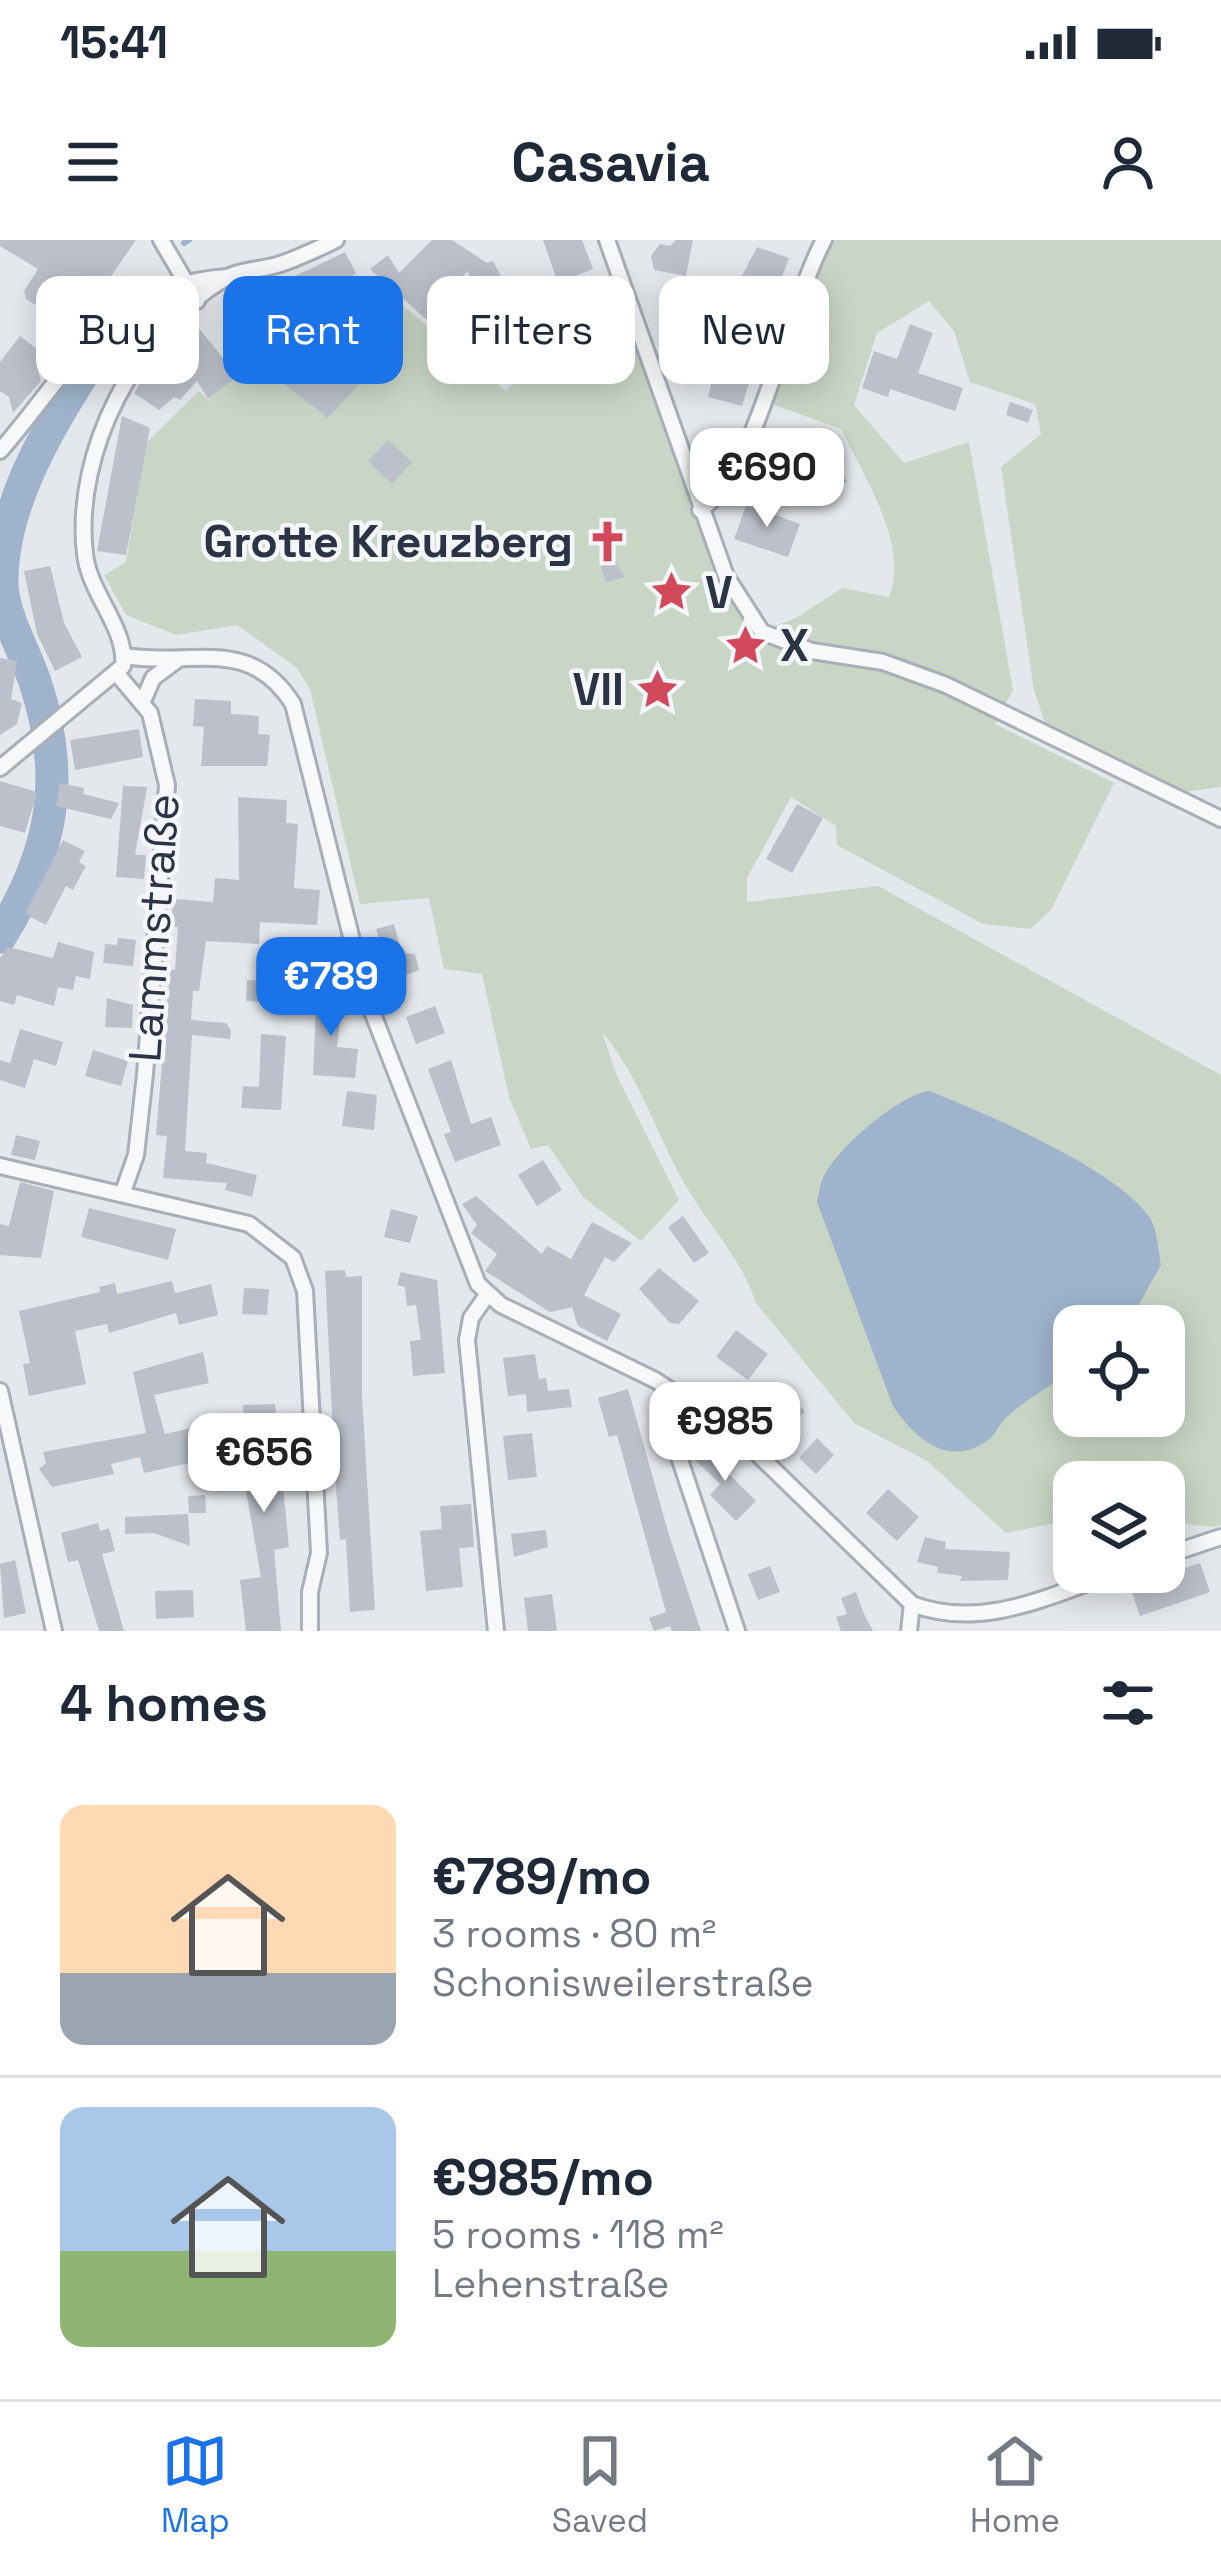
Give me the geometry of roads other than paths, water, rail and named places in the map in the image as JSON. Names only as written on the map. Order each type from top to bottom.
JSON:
[{"type":"street","points":[[161,240],[179,276]]},
{"type":"street","points":[[230,276],[279,264],[336,240]]},
{"type":"street","points":[[700,510],[718,498],[755,424],[795,299],[824,240]]},
{"type":"street","points":[[610,241],[700,510],[736,597],[762,632],[777,641],[883,662],[946,685],[1221,819]]},
{"type":"street","points":[[199,299],[223,279]]},
{"type":"street","points":[[0,451],[56,384]]},
{"type":"street","points":[[0,768],[118,675],[124,656],[85,557],[92,479],[106,422],[125,384]]},
{"type":"street","points":[[124,656],[248,662],[279,681],[293,704],[366,996],[453,1230],[487,1295],[692,1402],[736,1433],[912,1604],[951,1616],[1004,1611],[1057,1593]]},
{"type":"street","points":[[143,701],[153,678],[176,661]]},
{"type":"street","name":"Lammstraße","points":[[118,675],[143,701],[167,785],[136,1155],[123,1192]]},
{"type":"street","points":[[0,1166],[249,1224],[277,1242],[302,1276],[319,1553],[310,1592],[310,1631]]},
{"type":"street","points":[[487,1295],[470,1318],[467,1340],[496,1631]]},
{"type":"street","points":[[0,1395],[54,1631]]},
{"type":"street","points":[[692,1402],[679,1424],[680,1467],[737,1631]]},
{"type":"street","points":[[1185,1549],[1221,1537]]},
{"type":"street","points":[[909,1631],[912,1604]]},
{"type":"street","points":[[1004,1611],[1009,1631]]},
{"type":"water","points":[[929,1091],[982,1113],[1110,1181],[1150,1218],[1161,1265],[1139,1305],[1053,1305],[1053,1382],[1013,1412],[987,1441],[959,1451],[933,1446],[893,1406],[817,1202],[825,1174],[857,1136]]},
{"type":"waterway","points":[[184,243],[189,240]]},
{"type":"waterway","points":[[0,937],[43,844],[52,782],[45,717],[4,599],[4,554],[20,492],[77,384]]},
{"type":"place","name":"Grotte Kreuzberg","points":[[607,541]]},
{"type":"place","name":"V","points":[[671,592]]},
{"type":"place","name":"X","points":[[746,645]]},
{"type":"place","name":"VII","points":[[658,689]]}]
